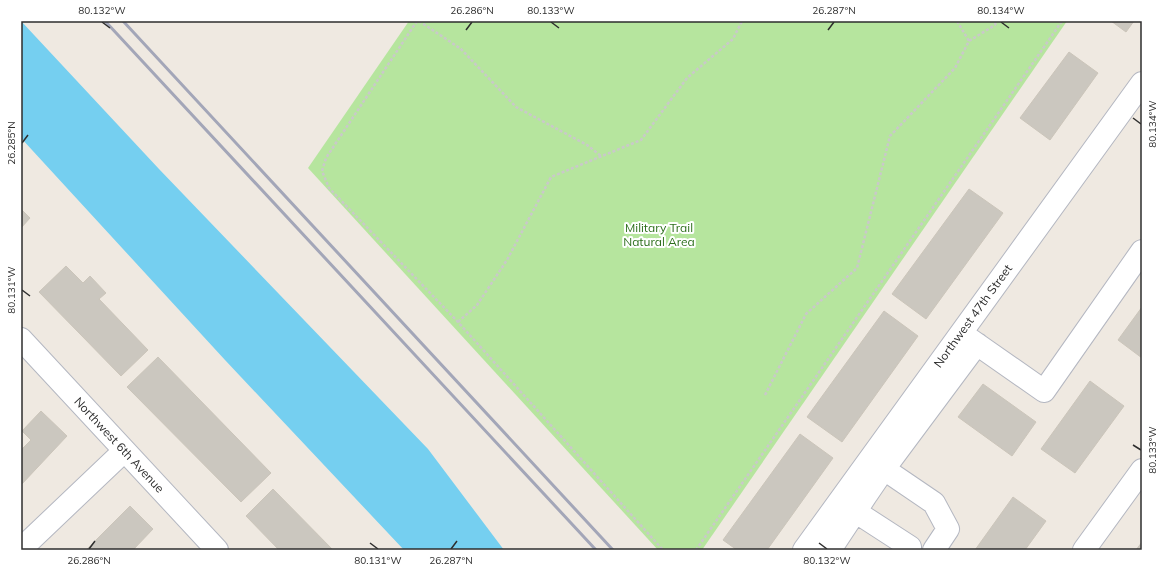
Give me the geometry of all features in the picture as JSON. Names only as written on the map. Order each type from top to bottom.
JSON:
[{"type":"street","name":"Northwest 47th Street","points":[[804,550],[858,496],[969,339],[1142,83]]},
{"type":"street","points":[[830,550],[858,496],[884,469],[969,339],[1044,392],[1142,251]]},
{"type":"street","name":"Northwest 6th Avenue","points":[[21,339],[217,550]]},
{"type":"street","points":[[21,549],[124,451]]},
{"type":"street","points":[[884,469],[934,503],[948,529],[934,550]]},
{"type":"street","points":[[1084,550],[1142,470]]},
{"type":"street","points":[[858,496],[910,547]]},
{"type":"path","points":[[601,156],[587,145],[516,108],[461,48],[418,21],[326,158],[322,171],[329,188],[458,322],[663,550]]},
{"type":"path","points":[[458,322],[477,305],[507,260],[550,177],[641,140],[687,78],[733,39],[742,21]]},
{"type":"path","points":[[957,21],[970,41]]},
{"type":"path","points":[[765,395],[806,314],[857,268],[890,136],[955,68],[970,41],[995,24],[996,21]]},
{"type":"path","points":[[696,550],[1062,21]]},
{"type":"green space","name":"Military Trail Natural Area","points":[[409,21],[1067,21],[702,550],[658,550],[308,168]]},
{"type":"water","points":[[21,21],[159,169],[428,449],[504,550],[404,550],[225,360],[21,138]]},
{"type":"building","points":[[1111,21],[1134,21],[1126,32]]},
{"type":"building","points":[[1069,52],[1098,73],[1050,140],[1020,118]]},
{"type":"building","points":[[969,189],[1003,213],[926,319],[892,294]]},
{"type":"building","points":[[21,209],[30,218],[21,228]]},
{"type":"building","points":[[66,266],[83,283],[90,276],[106,293],[99,299],[148,350],[121,376],[39,292]]},
{"type":"building","points":[[1142,307],[1142,358],[1118,340]]},
{"type":"building","points":[[884,311],[918,336],[842,442],[807,417]]},
{"type":"building","points":[[158,357],[271,473],[241,502],[127,387]]},
{"type":"building","points":[[1090,381],[1124,406],[1075,473],[1041,449]]},
{"type":"building","points":[[983,384],[1036,422],[1012,456],[958,417]]},
{"type":"building","points":[[41,411],[67,436],[21,485],[21,450],[31,440],[22,431]]},
{"type":"building","points":[[800,434],[833,458],[767,550],[737,550],[723,540]]},
{"type":"building","points":[[273,489],[333,550],[279,550],[246,516]]},
{"type":"building","points":[[1013,497],[1046,521],[1025,550],[975,550]]},
{"type":"building","points":[[130,506],[153,529],[133,550],[86,550]]},
{"type":"building","points":[[1142,542],[1142,550],[1136,550]]},
{"type":"railway","points":[[105,21],[596,550]]},
{"type":"railway","points":[[123,21],[613,550]]}]
